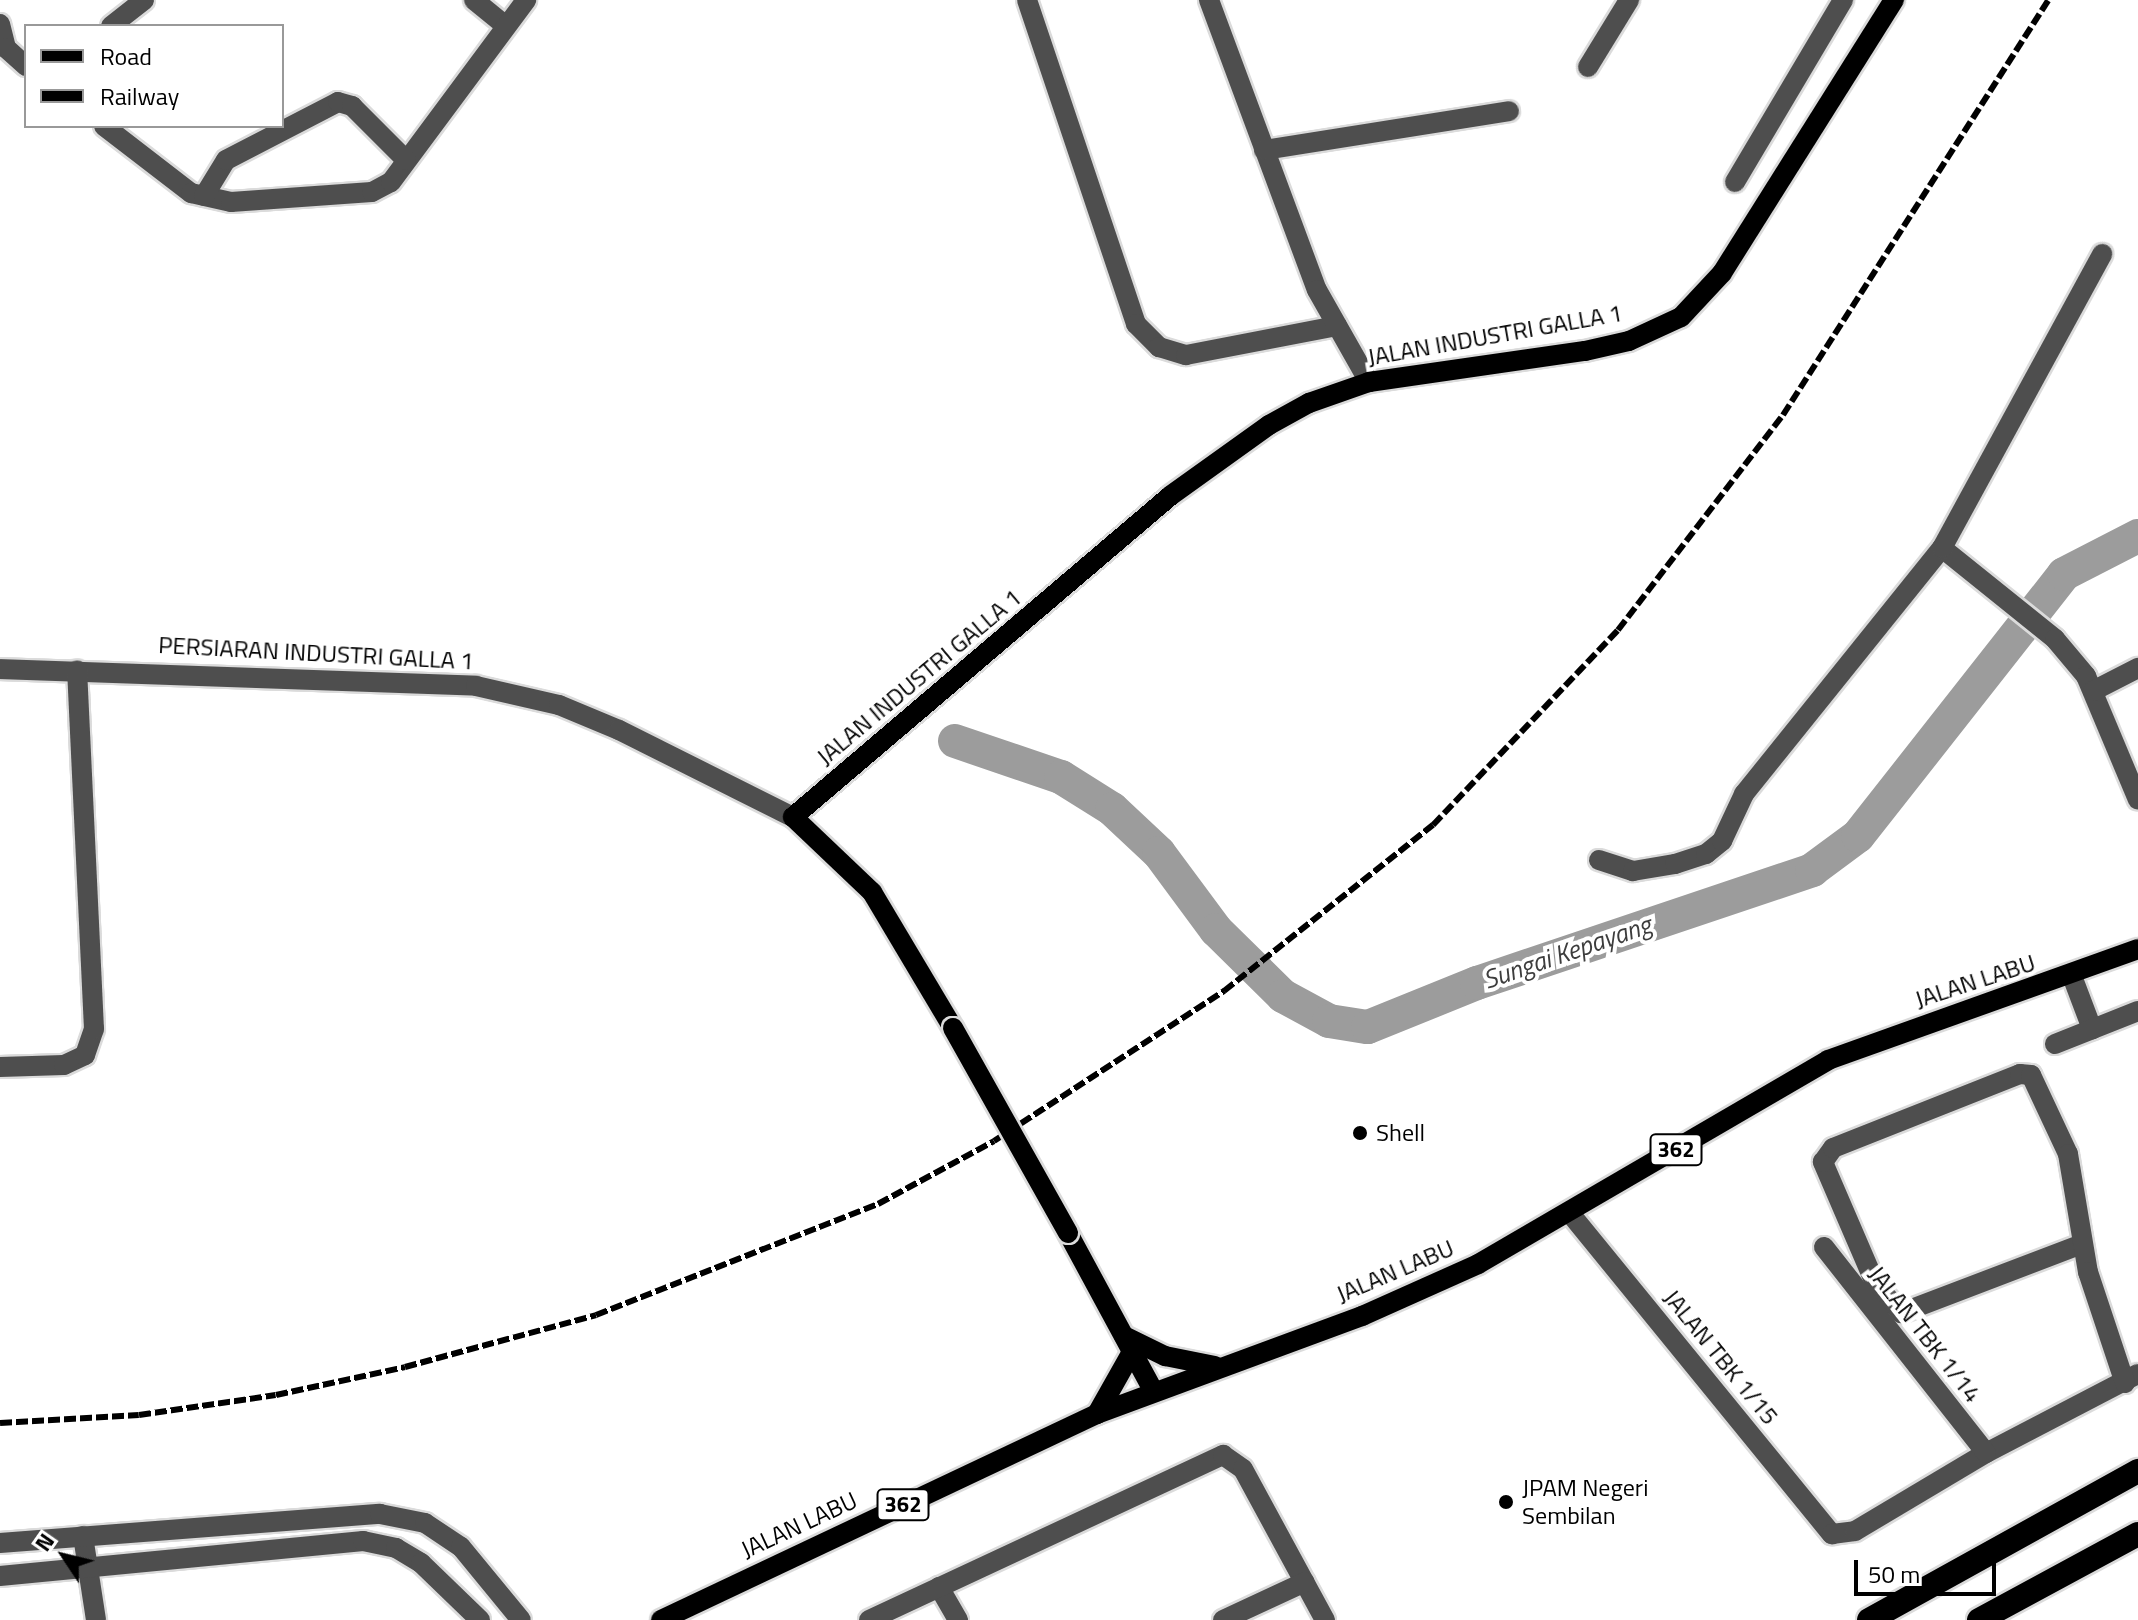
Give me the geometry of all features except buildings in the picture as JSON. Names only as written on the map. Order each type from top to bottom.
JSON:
[{"type":"highway","points":[[1869,1620],[2138,1471]]},
{"type":"highway","points":[[1979,1620],[2138,1534]]},
{"type":"main road","name":"JALAN INDUSTRI GALLA 1","points":[[793,817],[1170,496],[1269,425],[1309,403],[1369,382],[1585,351],[1629,341],[1681,317],[1722,273],[1894,0]]},
{"type":"main road","points":[[793,817],[872,892],[953,1028],[1153,1390]]},
{"type":"main road","name":"JALAN LABU","points":[[661,1620],[708,1595],[1097,1414],[1153,1390],[1362,1316],[1478,1264],[1828,1060],[2072,976],[2138,949]]},
{"type":"main road","points":[[1128,1344],[1165,1356],[1220,1366]]},
{"type":"main road","points":[[1097,1414],[1128,1344]]},
{"type":"main road","points":[[687,1620],[708,1595]]},
{"type":"street","points":[[113,24],[122,12],[144,0]]},
{"type":"street","points":[[474,0],[506,26]]},
{"type":"street","points":[[107,128],[191,193],[231,202],[372,192],[391,182],[526,0]]},
{"type":"street","points":[[1027,0],[1136,324],[1159,347],[1186,355],[1337,326]]},
{"type":"street","points":[[1209,0],[1317,290],[1369,382]]},
{"type":"street","points":[[1588,67],[1629,0]]},
{"type":"street","points":[[1735,182],[1843,0]]},
{"type":"street","points":[[0,24],[6,48],[24,64]]},
{"type":"street","points":[[204,196],[226,160],[338,102],[352,106],[406,160]]},
{"type":"street","points":[[1264,150],[1509,111]]},
{"type":"street","points":[[1599,860],[1633,871],[1693,860],[1715,848],[1744,794],[1942,548],[2102,254]]},
{"type":"street","points":[[1942,548],[2055,639],[2093,691],[2138,800]]},
{"type":"street","points":[[2093,691],[2138,668]]},
{"type":"street","name":"PERSIARAN INDUSTRI GALLA 1","points":[[0,669],[476,686],[559,705],[619,730],[793,817]]},
{"type":"street","points":[[0,1067],[64,1065],[85,1055],[94,1029],[77,670]]},
{"type":"street","points":[[2072,976],[2092,1029]]},
{"type":"street","points":[[2055,1044],[2138,1011]]},
{"type":"street","points":[[1986,1453],[2131,1378],[2082,1244],[2068,1154],[2031,1075],[2020,1074],[1827,1155],[1822,1168],[1875,1283],[1893,1307],[1907,1312],[2082,1244]]},
{"type":"street","name":"JALAN TBK 1/15","points":[[1569,1212],[1832,1534],[1855,1531],[1986,1453]]},
{"type":"street","name":"JALAN TBK 1/14","points":[[1824,1247],[1986,1453]]},
{"type":"street","points":[[869,1620],[1212,1457],[1223,1455],[1243,1469],[1325,1620]]},
{"type":"street","points":[[0,1543],[380,1514],[425,1523],[461,1547],[521,1620]]},
{"type":"street","points":[[83,1536],[96,1620]]},
{"type":"street","points":[[0,1576],[90,1570],[363,1541],[396,1548],[421,1563],[480,1620]]},
{"type":"street","points":[[1223,1620],[1305,1582]]},
{"type":"street","points":[[939,1587],[958,1620]]},
{"type":"waterway","name":"Sungai Kepayang","points":[[955,741],[1061,777],[1112,809],[1159,853],[1216,930],[1283,996],[1329,1021],[1368,1027],[1477,983],[1812,870],[1858,836],[2064,574],[2138,536]]},
{"type":"railway","points":[[0,1423],[139,1415],[276,1395],[405,1367],[596,1315],[878,1204],[994,1141],[1224,991],[1433,825],[1618,630],[1783,415],[2048,0]]},
{"type":"place","name":"Shell","points":[[1360,1133]]},
{"type":"place","name":"JPAM Negeri Sembilan","points":[[1506,1502]]}]
